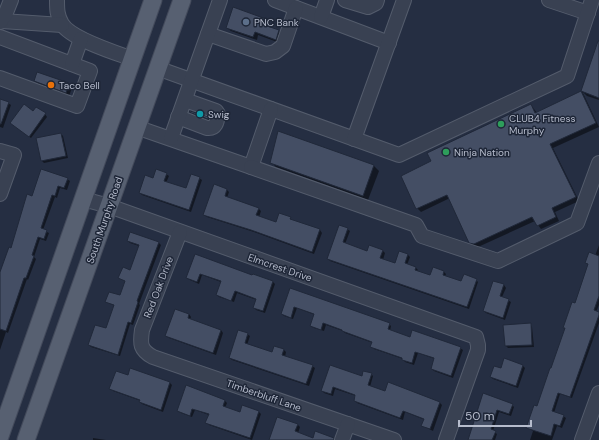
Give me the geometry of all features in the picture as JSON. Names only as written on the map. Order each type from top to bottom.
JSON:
[{"type":"main road","points":[[0,437],[153,0]]},
{"type":"main road","name":"South Murphy Road","points":[[26,440],[182,0]]},
{"type":"main road","points":[[133,59],[157,68]]},
{"type":"street","points":[[11,0],[1,21],[62,25]]},
{"type":"street","points":[[56,0],[57,14],[62,25],[72,34],[133,59]]},
{"type":"street","points":[[171,138],[220,0]]},
{"type":"street","points":[[275,0],[389,43]]},
{"type":"street","points":[[321,17],[327,0]]},
{"type":"street","points":[[345,0],[368,7],[377,2]]},
{"type":"street","points":[[354,139],[404,0]]},
{"type":"street","points":[[157,68],[399,155],[567,76],[590,7],[549,0]]},
{"type":"street","points":[[208,34],[266,54],[275,52],[283,46],[296,8]]},
{"type":"street","points":[[0,37],[90,71],[77,106],[0,78]]},
{"type":"street","points":[[72,64],[82,39]]},
{"type":"street","points":[[178,118],[207,128],[214,127],[216,124],[218,114],[216,111],[185,100]]},
{"type":"street","points":[[251,167],[271,110]]},
{"type":"street","points":[[136,127],[416,225],[422,236],[498,261],[578,223],[599,162]]},
{"type":"street","points":[[0,151],[14,155],[0,194]]},
{"type":"street","name":"Elmcrest Drive","points":[[83,199],[109,206],[476,336],[478,350],[446,440]]},
{"type":"street","name":"Red Oak Drive","points":[[140,344],[142,330],[180,232]]},
{"type":"street","name":"Timberbluff Lane","points":[[140,344],[146,354],[153,357],[394,440]]},
{"type":"street","points":[[582,440],[599,393]]},
{"type":"street","points":[[342,440],[348,424]]},
{"type":"street","points":[[0,437],[4,440]]},
{"type":"building","name":"PNC Bank","points":[[233,7],[266,19],[264,25],[279,30],[276,40],[255,32],[253,37],[226,28]]},
{"type":"building","points":[[599,41],[599,98],[581,91]]},
{"type":"building","name":"Taco Bell","points":[[37,72],[69,83],[66,93],[34,81]]},
{"type":"building","points":[[581,91],[596,123],[550,144],[576,197],[552,208],[556,217],[537,226],[532,217],[474,244],[469,243],[447,195],[416,209],[401,176],[431,161],[427,153],[531,104],[535,113]]},
{"type":"building","points":[[0,99],[9,102],[1,124],[0,124]]},
{"type":"building","points":[[24,104],[33,111],[36,107],[46,113],[29,137],[10,123]]},
{"type":"building","points":[[190,111],[209,117],[208,119],[189,112]]},
{"type":"building","points":[[278,131],[374,165],[363,196],[270,163]]},
{"type":"building","points":[[61,133],[66,156],[41,161],[36,138]]},
{"type":"building","points":[[41,169],[68,178],[64,188],[58,186],[55,196],[52,195],[41,228],[47,230],[44,239],[38,237],[32,255],[34,256],[26,278],[24,278],[6,331],[0,329],[0,272],[9,247],[11,248],[27,194],[32,196]]},
{"type":"building","points":[[156,169],[167,173],[164,181],[186,188],[191,174],[200,177],[189,210],[139,193],[145,175],[153,178]]},
{"type":"building","points":[[214,184],[227,189],[225,196],[259,208],[256,215],[276,222],[279,213],[291,217],[290,219],[320,229],[312,252],[251,230],[203,215]]},
{"type":"building","points":[[339,225],[348,228],[343,242],[367,251],[369,245],[383,250],[380,258],[395,263],[399,251],[408,254],[405,263],[416,267],[415,270],[430,275],[433,267],[444,271],[443,275],[461,281],[464,274],[477,279],[467,307],[327,259]]},
{"type":"building","points":[[130,232],[159,242],[137,301],[138,302],[131,323],[128,322],[118,355],[88,345],[95,325],[106,328],[114,305],[105,302],[109,292],[120,295],[125,281],[118,278],[123,267],[130,270],[139,245],[127,241]]},
{"type":"building","points":[[589,252],[599,256],[599,296],[594,310],[599,312],[599,315],[570,397],[558,393],[552,411],[564,415],[560,426],[554,424],[551,436],[526,428],[534,405],[537,406],[551,368],[565,328],[563,328],[572,302],[575,303],[588,264],[585,263]]},
{"type":"building","points":[[195,254],[273,281],[263,311],[253,308],[256,299],[235,291],[231,301],[216,295],[221,281],[200,274],[197,282],[186,278]]},
{"type":"building","points":[[493,281],[504,284],[500,296],[509,299],[503,318],[483,311]]},
{"type":"building","points":[[290,288],[390,323],[388,329],[410,337],[412,330],[461,347],[451,376],[431,369],[434,358],[415,352],[412,363],[370,347],[372,342],[323,323],[321,330],[310,326],[314,314],[294,307],[291,318],[281,314]]},
{"type":"building","points":[[175,309],[189,314],[188,318],[221,330],[213,353],[165,336]]},
{"type":"building","points":[[531,323],[532,345],[505,346],[503,325]]},
{"type":"building","points":[[238,330],[248,333],[245,343],[272,352],[274,346],[284,349],[282,355],[313,365],[306,384],[229,358]]},
{"type":"building","points":[[504,358],[523,365],[516,386],[490,377],[494,366],[501,368]]},
{"type":"building","points":[[330,365],[362,376],[363,371],[372,373],[368,385],[385,391],[388,382],[440,402],[430,429],[421,426],[424,419],[403,411],[400,418],[354,401],[355,395],[333,387],[331,394],[321,391]]},
{"type":"building","points":[[130,368],[170,382],[161,410],[139,402],[140,400],[109,389],[116,371],[128,375]]},
{"type":"building","points":[[186,385],[225,400],[223,406],[240,412],[242,405],[259,411],[250,438],[205,423],[209,414],[192,409],[190,416],[177,411]]},
{"type":"building","points":[[483,393],[513,404],[509,414],[497,410],[491,429],[496,431],[492,440],[468,440]]},
{"type":"building","points":[[277,417],[298,424],[295,431],[313,438],[315,431],[334,438],[334,440],[269,440]]},
{"type":"place","name":"PNC Bank","points":[[246,22]]},
{"type":"place","name":"Taco Bell","points":[[51,85]]},
{"type":"place","name":"Swig","points":[[200,114]]},
{"type":"place","name":"CLUB4 Fitness Murphy","points":[[501,124]]},
{"type":"place","name":"Ninja Nation","points":[[446,152]]}]
